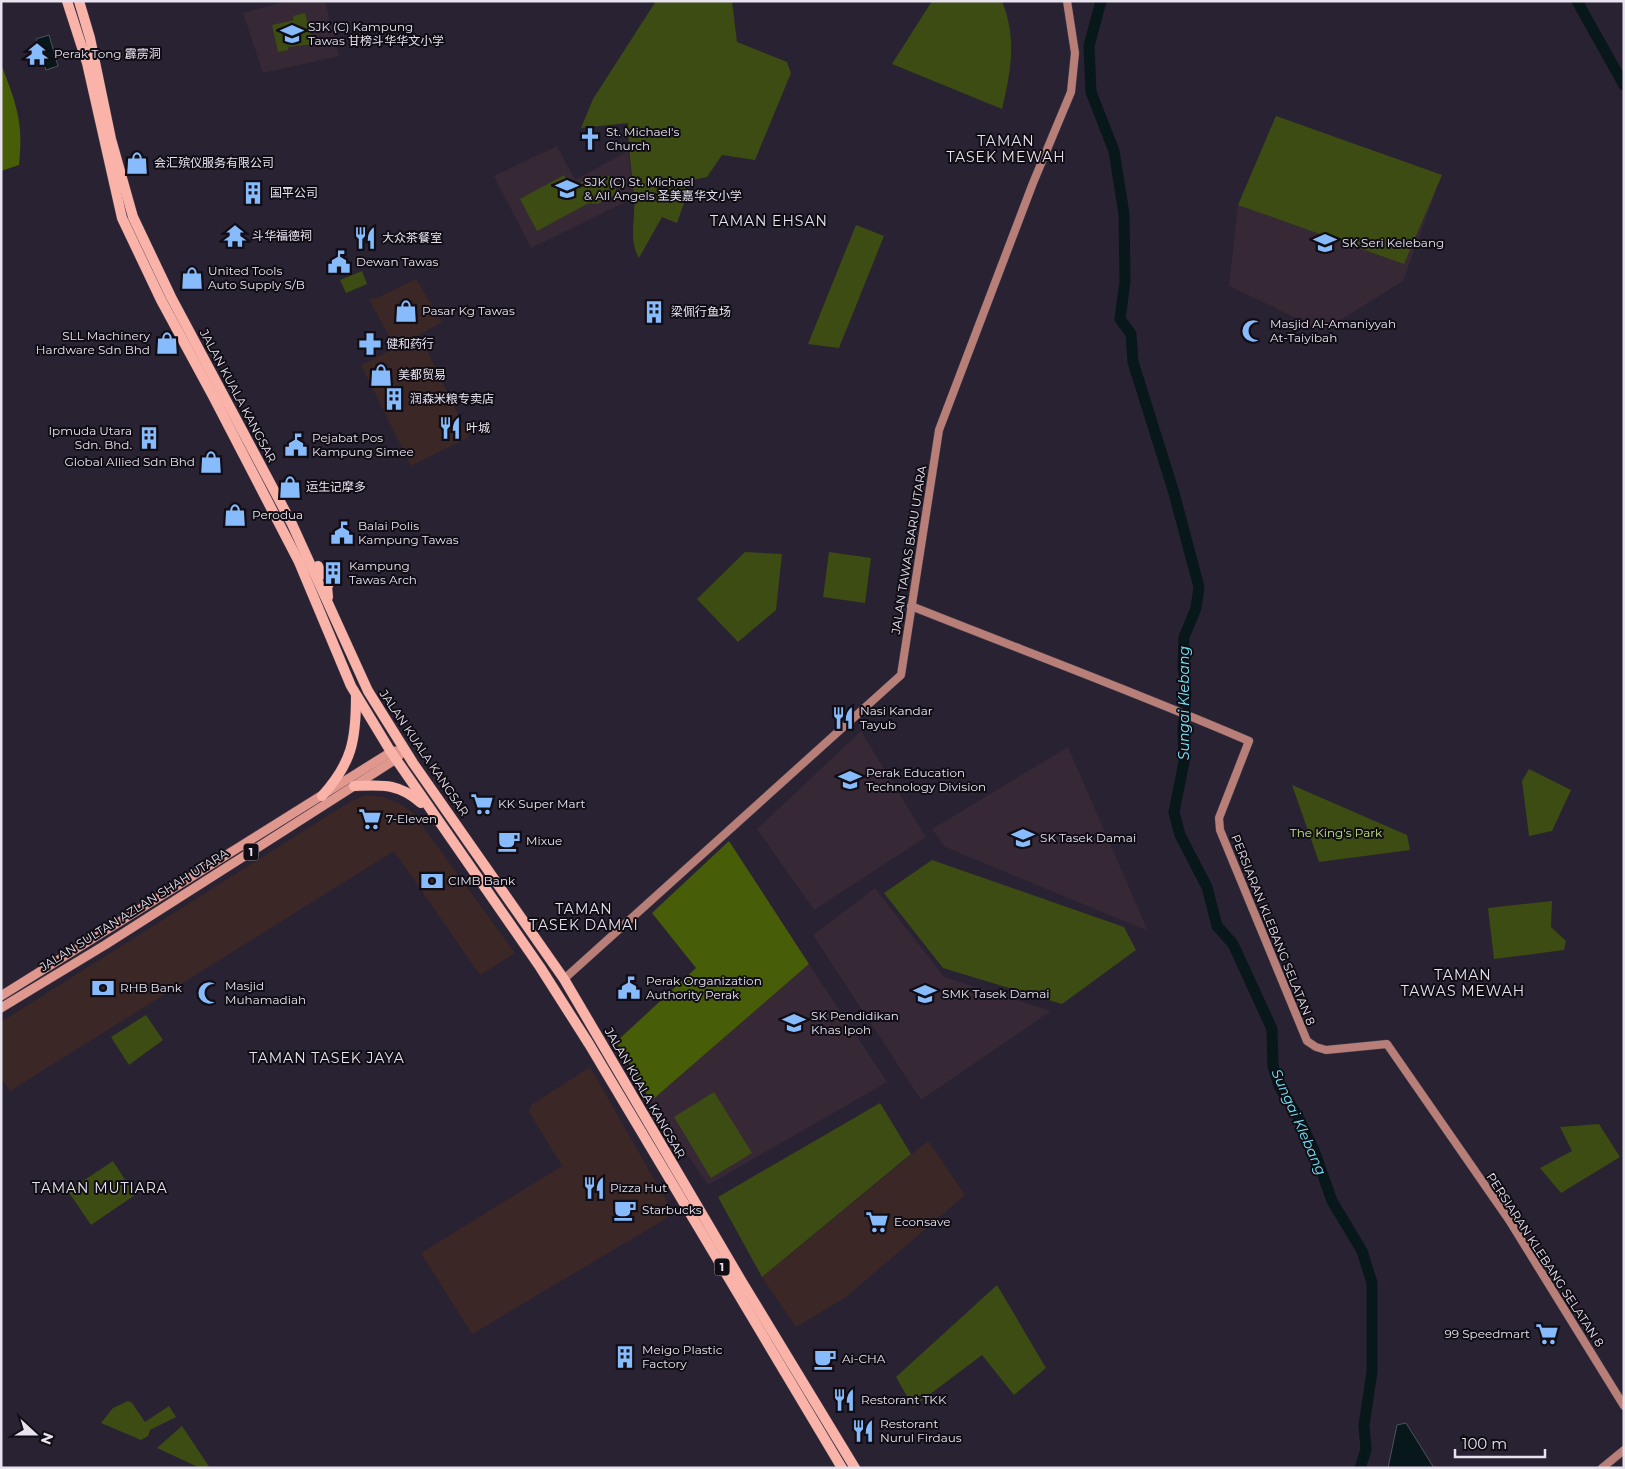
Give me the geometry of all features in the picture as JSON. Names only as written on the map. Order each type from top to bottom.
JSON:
[{"type":"highway","name":"JALAN KUALA KANGSAR","points":[[67,1],[87,63],[122,218],[153,285],[214,396],[288,541],[356,696],[393,756],[540,967],[603,1066],[842,1468]]},
{"type":"highway","name":"JALAN KUALA KANGSAR","points":[[79,1],[90,38],[111,139],[133,217],[171,298],[299,538],[364,683],[404,750],[564,979],[718,1241],[855,1468]]},
{"type":"highway","points":[[299,538],[311,550],[322,574],[333,576],[327,587],[328,600]]},
{"type":"highway","points":[[288,541],[301,555],[311,578],[320,583],[317,592],[333,633],[337,652]]},
{"type":"highway","points":[[322,796],[338,778],[346,765],[356,723],[356,696]]},
{"type":"highway","points":[[354,786],[394,786],[410,793],[430,808]]},
{"type":"highway","points":[[493,876],[496,889],[525,931],[527,948],[539,950],[549,956]]},
{"type":"highway","points":[[540,967],[552,976],[564,979],[562,991],[603,1059],[603,1066]]},
{"type":"main road","name":"JALAN SULTAN AZLAN SHAH UTARA","points":[[1,996],[322,796],[404,750]]},
{"type":"main road","name":"JALAN SULTAN AZLAN SHAH UTARA","points":[[1,1008],[354,786],[393,756]]},
{"type":"main road","points":[[70,952],[75,953],[96,942],[102,945],[104,934],[112,926]]},
{"type":"street","name":"JALAN TAWAS BARU UTARA","points":[[564,979],[897,680],[901,672],[939,430],[1033,183],[1068,101],[1075,53],[1067,1]]},
{"type":"street","name":"PERSIARAN KLEBANG SELATAN 8","points":[[911,606],[1192,715],[1249,741],[1219,818],[1220,830],[1307,1041],[1316,1047],[1326,1050],[1387,1044],[1509,1220],[1624,1406]]},
{"type":"street","points":[[1602,1468],[1624,1450]]},
{"type":"shaded area","name":"SJK (C) Kampung Tawas 甘榜斗华华文小学","points":[[287,1],[325,1],[339,56],[263,73],[243,13]]},
{"type":"shaded area","points":[[49,35],[58,66],[46,70],[36,39]]},
{"type":"shaded area","name":"SK Seri Kelebang","points":[[1276,116],[1442,175],[1403,281],[1323,331],[1229,286],[1238,205]]},
{"type":"shaded area","name":"SJK (C) St. Michael & All Angels 圣美嘉华文小学","points":[[557,146],[575,180],[628,151],[634,198],[531,248],[494,176]]},
{"type":"shaded area","points":[[416,279],[442,322],[410,340],[420,336],[469,437],[411,466],[361,365],[395,348],[369,299],[377,298]]},
{"type":"shaded area","name":"Perak Education Technology Division","points":[[861,731],[926,837],[814,910],[757,829]]},
{"type":"shaded area","name":"SK Tasek Damai","points":[[1068,747],[1148,931],[945,847],[932,829]]},
{"type":"shaded area","points":[[365,795],[383,797],[399,803],[413,813],[515,953],[480,975],[394,851],[10,1091],[1,1078],[1,1022],[348,803]]},
{"type":"shaded area","name":"SMK Tasek Damai","points":[[875,888],[944,977],[1051,1011],[921,1100],[813,935]]},
{"type":"shaded area","name":"SK Pendidikan Khas Ipoh","points":[[809,964],[887,1082],[708,1185],[651,1101]]},
{"type":"shaded area","points":[[590,1067],[670,1207],[667,1218],[472,1334],[421,1253],[562,1166],[529,1112],[531,1105]]},
{"type":"shaded area","points":[[928,1141],[965,1195],[846,1297],[796,1327],[762,1277]]},
{"type":"shaded area","points":[[1406,1423],[1434,1468],[1388,1468],[1397,1425]]},
{"type":"green space","points":[[656,1],[732,1],[737,42],[787,62],[791,73],[755,160],[722,155],[707,177],[692,180],[677,223],[662,217],[639,258],[633,236],[634,197],[628,123],[581,128],[593,99]]},
{"type":"green space","points":[[932,1],[1002,1],[1010,28],[1011,55],[1002,109],[892,64]]},
{"type":"green space","points":[[305,13],[313,44],[288,47],[288,50],[278,52],[272,25],[294,20],[293,16]]},
{"type":"green space","points":[[1,64],[18,113],[20,150],[19,165],[1,171]]},
{"type":"green space","points":[[1276,116],[1442,175],[1404,264],[1238,205]]},
{"type":"green space","points":[[564,175],[571,188],[591,177],[609,176],[618,194],[597,204],[589,203],[537,231],[520,199]]},
{"type":"green space","points":[[856,225],[884,236],[839,348],[808,344]]},
{"type":"green space","points":[[362,271],[367,284],[346,293],[340,280]]},
{"type":"green space","points":[[745,552],[782,554],[776,610],[738,642],[697,599]]},
{"type":"green space","points":[[829,552],[871,558],[865,603],[823,597]]},
{"type":"green space","points":[[1529,769],[1571,790],[1552,831],[1529,836],[1522,781]]},
{"type":"green space","name":"The King's Park","points":[[1292,785],[1407,835],[1410,850],[1319,862]]},
{"type":"green space","points":[[729,841],[809,964],[651,1101],[616,1042],[696,968],[652,913]]},
{"type":"green space","points":[[932,860],[1124,927],[1136,950],[1062,1004],[943,968],[884,893]]},
{"type":"green space","points":[[1552,901],[1551,927],[1566,941],[1564,950],[1494,959],[1488,908]]},
{"type":"green space","points":[[146,1015],[163,1040],[129,1065],[111,1037]]},
{"type":"green space","points":[[714,1092],[752,1153],[711,1178],[674,1117]]},
{"type":"green space","points":[[880,1103],[911,1154],[762,1277],[718,1197]]},
{"type":"green space","points":[[1599,1124],[1620,1157],[1561,1193],[1540,1168],[1572,1151],[1560,1127]]},
{"type":"green space","points":[[113,1161],[135,1195],[91,1225],[68,1191]]},
{"type":"green space","points":[[997,1285],[1046,1368],[1014,1395],[982,1355],[913,1407],[896,1377]]},
{"type":"green space","points":[[128,1401],[132,1403],[145,1422],[169,1406],[176,1417],[150,1430],[148,1436],[141,1440],[101,1423],[113,1408]]},
{"type":"green space","points":[[182,1426],[210,1468],[200,1468],[157,1448]]},
{"type":"waterway","name":"Sungai Klebang","points":[[1101,1],[1089,46],[1091,92],[1114,151],[1124,214],[1125,281],[1120,319],[1131,334],[1133,362],[1174,493],[1199,587],[1196,608],[1184,637],[1183,667],[1186,693],[1183,731],[1184,762],[1174,812],[1180,835],[1207,887],[1217,926],[1233,944],[1272,1029],[1273,1066],[1279,1086],[1297,1115],[1314,1150],[1332,1201],[1362,1251],[1372,1283],[1372,1372],[1364,1425],[1366,1450],[1360,1468]]},
{"type":"waterway","points":[[1577,1],[1624,85]]},
{"type":"place","name":"SJK (C) Kampung Tawas 甘榜斗华华文小学","points":[[292,34]]},
{"type":"place","name":"Perak Tong 霹雳洞","points":[[37,54]]},
{"type":"place","name":"St. Michael's Church","points":[[590,139]]},
{"type":"place","name":"会汇殡仪服务有限公司","points":[[137,163]]},
{"type":"place","name":"SJK (C) St. Michael & All Angels 圣美嘉华文小学","points":[[567,189]]},
{"type":"place","name":"国平公司","points":[[253,193]]},
{"type":"place","name":"斗华福德祠","points":[[235,236]]},
{"type":"place","name":"大众茶餐室","points":[[365,238]]},
{"type":"place","name":"SK Seri Kelebang","points":[[1325,243]]},
{"type":"place","name":"Dewan Tawas","points":[[339,262]]},
{"type":"place","name":"United Tools Auto Supply S/B","points":[[192,278]]},
{"type":"place","name":"Pasar Kg Tawas","points":[[406,311]]},
{"type":"place","name":"梁佩行鱼场","points":[[654,312]]},
{"type":"place","name":"Masjid Al-Amaniyyah At-Taiyibah","points":[[1253,331]]},
{"type":"place","name":"SLL Machinery Hardware Sdn Bhd","points":[[167,343]]},
{"type":"place","name":"健和药行","points":[[370,344]]},
{"type":"place","name":"美都贸易","points":[[381,375]]},
{"type":"place","name":"润森米粮专卖店","points":[[394,399]]},
{"type":"place","name":"叶城","points":[[450,428]]},
{"type":"place","name":"Ipmuda Utara Sdn. Bhd.","points":[[149,438]]},
{"type":"place","name":"Pejabat Pos Kampung Simee","points":[[296,445]]},
{"type":"place","name":"Global Allied Sdn Bhd","points":[[211,462]]},
{"type":"place","name":"运生记摩多","points":[[290,487]]},
{"type":"place","name":"Perodua","points":[[235,515]]},
{"type":"place","name":"Balai Polis Kampung Tawas","points":[[342,533]]},
{"type":"place","name":"Kampung Tawas Arch","points":[[333,573]]},
{"type":"place","name":"Nasi Kandar Tayub","points":[[843,718]]},
{"type":"place","name":"Perak Education Technology Division","points":[[850,780]]},
{"type":"place","name":"KK Super Mart","points":[[482,804]]},
{"type":"place","name":"7-Eleven","points":[[370,819]]},
{"type":"place","name":"SK Tasek Damai","points":[[1023,838]]},
{"type":"place","name":"Mixue","points":[[509,841]]},
{"type":"place","name":"CIMB Bank","points":[[432,881]]},
{"type":"place","name":"RHB Bank","points":[[103,988]]},
{"type":"place","name":"Perak Organization Authority Perak","points":[[629,988]]},
{"type":"place","name":"Masjid Muhamadiah","points":[[209,993]]},
{"type":"place","name":"SMK Tasek Damai","points":[[925,994]]},
{"type":"place","name":"SK Pendidikan Khas Ipoh","points":[[794,1023]]},
{"type":"place","name":"Pizza Hut","points":[[594,1188]]},
{"type":"place","name":"Starbucks","points":[[625,1210]]},
{"type":"place","name":"Econsave","points":[[877,1222]]},
{"type":"place","name":"99 Speedmart","points":[[1547,1334]]},
{"type":"place","name":"Meigo Plastic Factory","points":[[625,1357]]},
{"type":"place","name":"Ai-CHA","points":[[825,1359]]},
{"type":"place","name":"Restorant TKK","points":[[844,1400]]},
{"type":"place","name":"Restorant Nurul Firdaus","points":[[863,1431]]},
{"type":"district","name":"TAMAN TASEK MEWAH","points":[[1006,150]]},
{"type":"district","name":"TAMAN EHSAN","points":[[769,221]]},
{"type":"district","name":"TAMAN TASEK DAMAI","points":[[584,918]]},
{"type":"district","name":"TAMAN TAWAS MEWAH","points":[[1463,984]]},
{"type":"district","name":"TAMAN TASEK JAYA","points":[[327,1058]]},
{"type":"district","name":"TAMAN MUTIARA","points":[[100,1188]]}]
